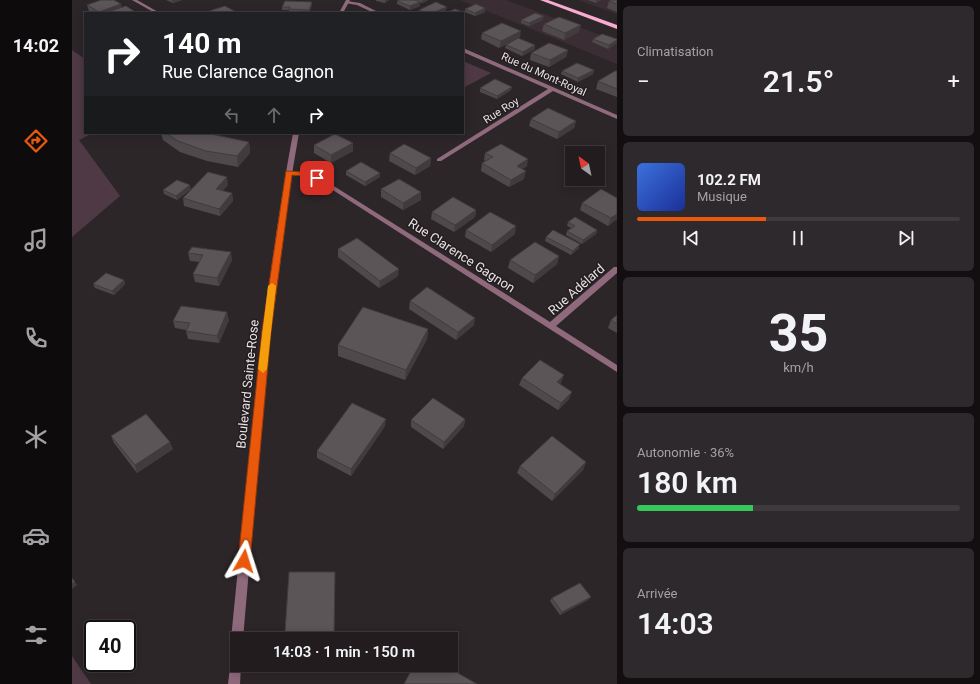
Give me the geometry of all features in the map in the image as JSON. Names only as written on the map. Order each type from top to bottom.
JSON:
[{"type":"main road","points":[[542,0],[617,27]]},
{"type":"street","points":[[134,0],[156,12]]},
{"type":"street","points":[[342,12],[348,1],[376,12]]},
{"type":"street","name":"Rue du Mont-Royal","points":[[464,50],[617,117]]},
{"type":"street","name":"Rue Roy","points":[[439,160],[552,89]]},
{"type":"street","name":"Boulevard Sainte-Rose","points":[[239,632],[267,325],[296,134]]},
{"type":"street","name":"Rue Clarence Gagnon","points":[[289,173],[308,175],[327,184],[617,369]]},
{"type":"street","name":"Rue Adélard","points":[[551,326],[617,269]]},
{"type":"street","points":[[234,684],[235,672]]},
{"type":"shaded area","points":[[460,0],[506,0],[617,41],[617,64]]},
{"type":"shaded area","points":[[578,0],[617,0],[617,14]]},
{"type":"shaded area","points":[[72,50],[84,58],[84,134],[91,134],[79,140],[120,196],[72,237]]},
{"type":"shaded area","points":[[464,61],[491,73],[464,87]]},
{"type":"shaded area","points":[[72,656],[91,684],[72,684]]},
{"type":"building","points":[[101,0],[114,0],[121,4],[99,12],[87,5]]},
{"type":"building","points":[[415,0],[420,2],[410,6],[397,1]]},
{"type":"building","points":[[617,0],[617,4],[609,1]]},
{"type":"building","points":[[285,1],[312,2],[309,10],[289,9],[290,7],[282,7]]},
{"type":"building","points":[[436,2],[447,7],[434,12],[424,12],[419,10]]},
{"type":"building","points":[[476,4],[485,8],[475,13],[465,9]]},
{"type":"building","points":[[126,6],[135,12],[107,12]]},
{"type":"building","points":[[225,6],[236,12],[210,12],[209,11]]},
{"type":"building","points":[[455,9],[463,12],[448,12]]},
{"type":"building","points":[[535,13],[544,16],[529,23],[521,20]]},
{"type":"building","points":[[559,17],[581,25],[565,33],[544,24]]},
{"type":"building","points":[[502,23],[521,31],[501,41],[482,33]]},
{"type":"building","points":[[602,34],[617,40],[609,45],[593,39]]},
{"type":"building","points":[[518,38],[535,45],[523,52],[506,45]]},
{"type":"building","points":[[549,43],[568,50],[550,60],[531,53]]},
{"type":"building","points":[[577,63],[594,70],[578,78],[562,71]]},
{"type":"building","points":[[617,71],[617,89],[598,81]]},
{"type":"building","points":[[495,79],[512,87],[497,96],[480,88]]},
{"type":"building","points":[[548,108],[576,121],[559,132],[531,119]]},
{"type":"building","points":[[168,134],[211,134],[249,142],[237,156],[206,151],[178,141]]},
{"type":"building","points":[[335,134],[353,143],[331,155],[314,145]]},
{"type":"building","points":[[404,144],[431,158],[416,168],[390,153]]},
{"type":"building","points":[[501,144],[528,159],[517,166],[526,171],[511,180],[482,163],[493,157],[485,153]]},
{"type":"building","points":[[361,162],[380,173],[365,182],[346,171]]},
{"type":"building","points":[[208,172],[227,177],[216,189],[232,193],[219,209],[183,198]]},
{"type":"building","points":[[399,179],[421,192],[403,203],[381,189]]},
{"type":"building","points":[[177,180],[190,185],[176,196],[163,190]]},
{"type":"building","points":[[601,189],[617,198],[617,214],[611,218],[582,203]]},
{"type":"building","points":[[453,197],[476,210],[455,225],[432,212]]},
{"type":"building","points":[[490,212],[516,226],[492,245],[466,230]]},
{"type":"building","points":[[575,217],[597,230],[583,240],[567,231],[575,226],[568,222]]},
{"type":"building","points":[[553,230],[580,244],[573,251],[546,237]]},
{"type":"building","points":[[357,238],[399,269],[380,281],[338,249]]},
{"type":"building","points":[[535,242],[559,256],[535,275],[510,260]]},
{"type":"building","points":[[192,247],[231,252],[217,278],[193,274],[203,255],[188,253]]},
{"type":"building","points":[[106,273],[124,280],[112,291],[93,284]]},
{"type":"building","points":[[427,287],[475,318],[458,332],[410,301]]},
{"type":"building","points":[[181,306],[227,312],[217,336],[186,331],[190,323],[173,321]]},
{"type":"building","points":[[363,307],[428,329],[406,370],[338,345]]},
{"type":"building","points":[[617,315],[617,324],[611,320]]},
{"type":"building","points":[[540,360],[564,375],[557,382],[572,392],[561,403],[522,378]]},
{"type":"building","points":[[433,398],[465,419],[444,442],[411,420]]},
{"type":"building","points":[[352,403],[386,419],[351,469],[317,451]]},
{"type":"building","points":[[146,414],[170,442],[135,465],[111,436]]},
{"type":"building","points":[[552,436],[586,462],[555,494],[520,466]]},
{"type":"building","points":[[289,572],[335,572],[334,632],[285,632]]},
{"type":"building","points":[[580,583],[591,597],[562,612],[552,598]]},
{"type":"building","points":[[410,672],[456,672],[477,684],[404,684]]},
{"type":"slow traffic","points":[[263,369],[272,286]]},
{"type":"route","points":[[244,561],[266,331],[285,193],[289,173],[303,174],[317,178]]}]
